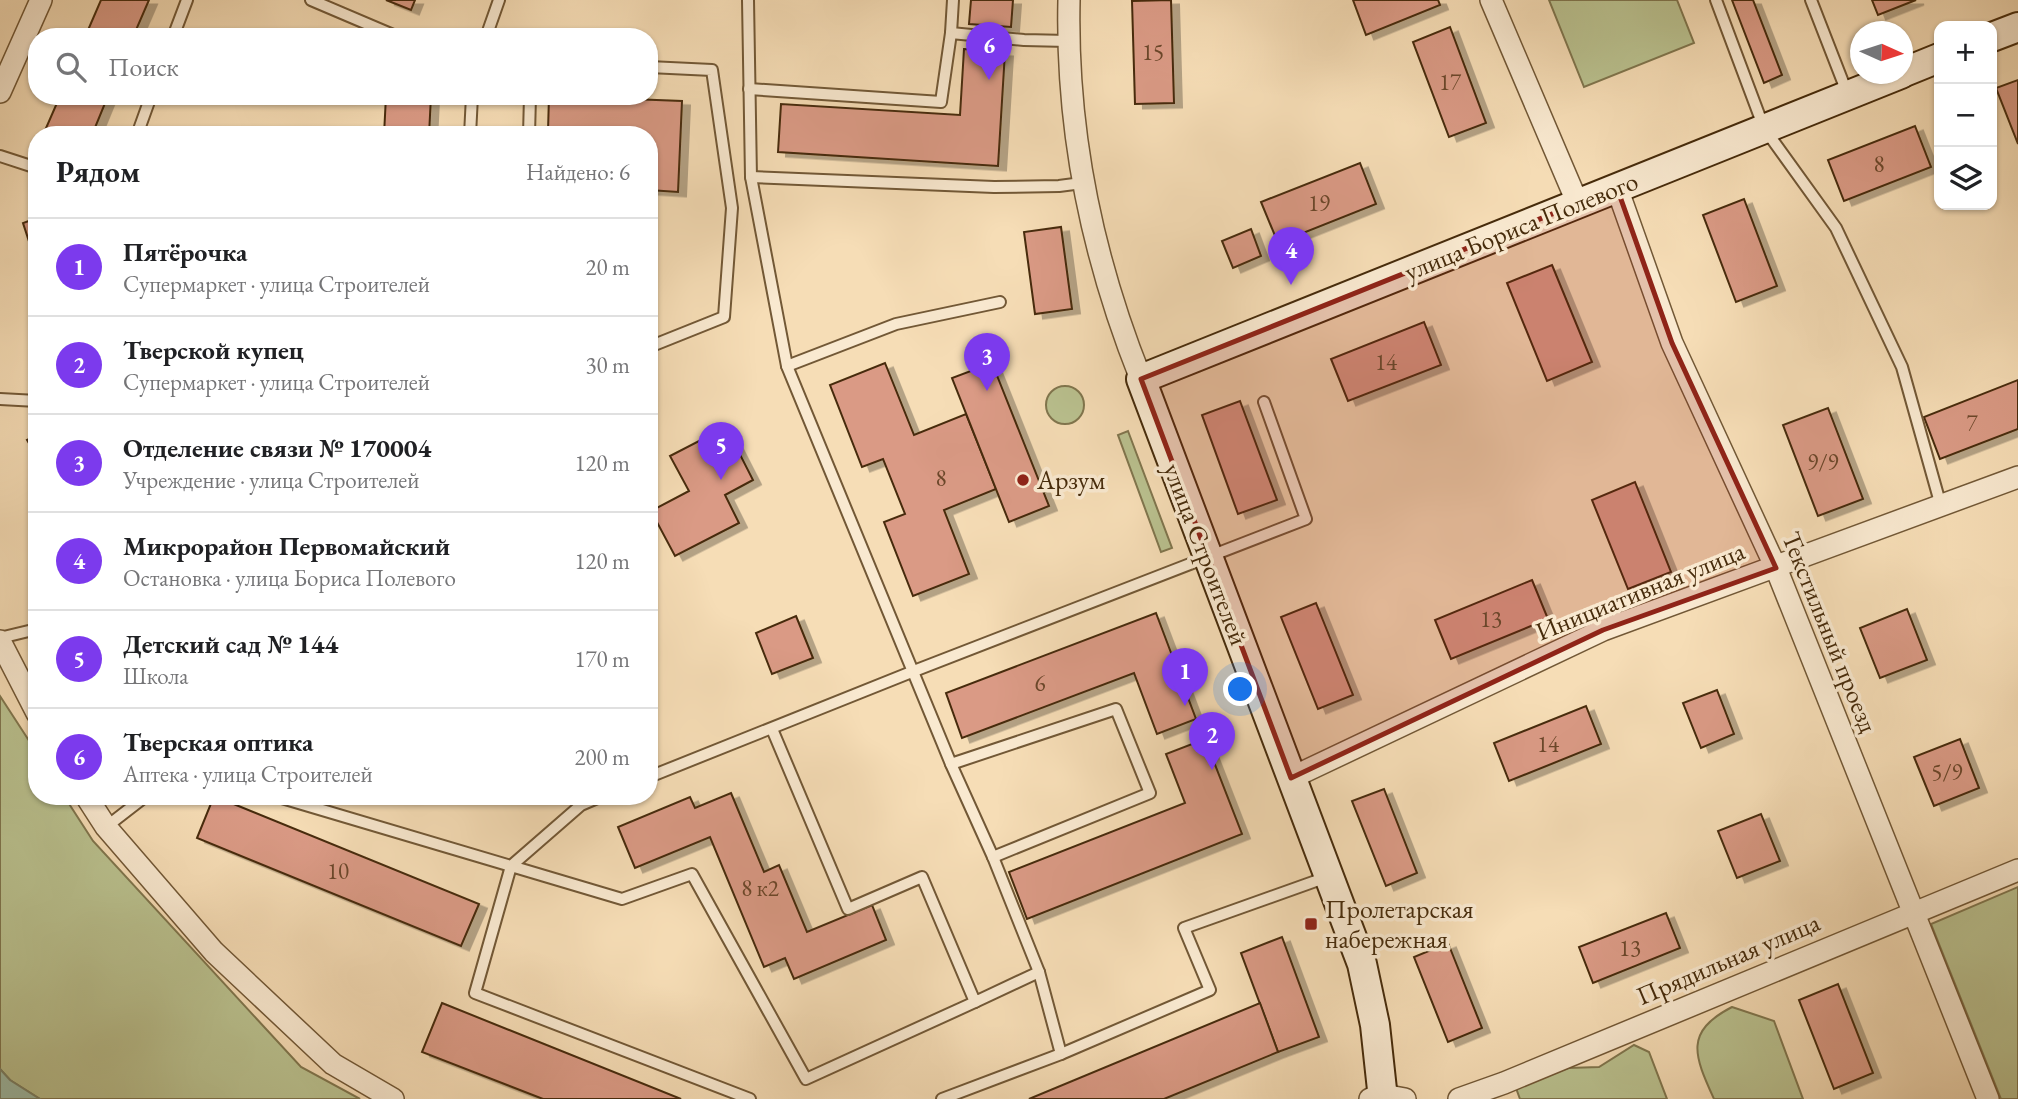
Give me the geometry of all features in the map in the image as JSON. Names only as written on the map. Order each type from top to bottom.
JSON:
[{"type":"main road","points":[[1997,35],[2018,27]]},
{"type":"main road","name":"улица Бориса Полевого","points":[[1913,69],[1934,60]]},
{"type":"main road","name":"улица Бориса Полевого","points":[[1141,379],[1875,84]]},
{"type":"main road","name":"улица Строителей","points":[[1141,379],[1362,964],[1385,1098]]},
{"type":"street","points":[[29,28],[41,0]]},
{"type":"street","name":"улица Строителей","points":[[1069,0],[1068,41],[1075,136],[1082,183],[1104,278],[1141,379]]},
{"type":"street","points":[[1491,0],[1578,204]]},
{"type":"street","points":[[0,92],[28,29]]},
{"type":"street","name":"Текстильный проезд","points":[[1617,188],[1672,343],[1776,568],[1988,1099]]},
{"type":"street","name":"Инициативная улица","points":[[1291,778],[1603,630],[2018,477]]},
{"type":"street","points":[[0,640],[28,695]]},
{"type":"street","points":[[92,805],[106,827],[214,952],[333,1064],[393,1099]]},
{"type":"street","name":"Прядильная улица","points":[[1459,1099],[1506,1091],[1913,912],[2018,870]]},
{"type":"lane","points":[[176,28],[187,0]]},
{"type":"lane","points":[[310,0],[377,28]]},
{"type":"lane","points":[[489,28],[499,0]]},
{"type":"lane","points":[[748,0],[751,177],[787,366],[1039,972],[1060,1054]]},
{"type":"lane","points":[[749,89],[942,102],[953,0]]},
{"type":"lane","points":[[1716,0],[1765,128],[1836,228],[1902,367],[1941,506]]},
{"type":"lane","points":[[1811,0],[1848,95]]},
{"type":"lane","points":[[951,33],[1034,41],[1068,41]]},
{"type":"lane","points":[[658,67],[712,70],[732,208],[724,317],[658,343]]},
{"type":"lane","points":[[139,126],[148,105]]},
{"type":"lane","points":[[470,126],[472,105]]},
{"type":"lane","points":[[529,126],[530,105]]},
{"type":"lane","points":[[0,156],[28,165]]},
{"type":"lane","points":[[751,177],[994,187],[1082,183]]},
{"type":"lane","points":[[787,366],[896,324],[1000,302]]},
{"type":"lane","points":[[0,399],[28,401]]},
{"type":"lane","points":[[658,774],[914,671],[1306,519],[1264,402]]},
{"type":"lane","points":[[0,640],[28,631]]},
{"type":"lane","points":[[951,764],[1116,709],[1150,793],[993,857]]},
{"type":"lane","points":[[772,729],[848,909],[922,877],[975,1002]]},
{"type":"lane","points":[[106,827],[134,805]]},
{"type":"lane","points":[[305,805],[622,899],[692,874],[806,1079],[1039,972]]},
{"type":"lane","points":[[574,805],[511,866],[475,993],[750,1099]]},
{"type":"lane","points":[[942,1099],[1060,1054],[1210,990],[1184,928],[1329,876]]},
{"type":"highlighted area","points":[[1617,188],[1672,343],[1776,568],[1603,630],[1291,778],[1141,379]]},
{"type":"shaded area","points":[[1549,0],[1677,0],[1694,43],[1584,87]]},
{"type":"shaded area","points":[[1065,386],[1079,391],[1084,405],[1079,419],[1065,424],[1051,419],[1046,405],[1051,391]]},
{"type":"shaded area","points":[[1128,431],[1172,548],[1161,552],[1118,435]]},
{"type":"shaded area","points":[[0,696],[28,739],[28,805],[70,805],[93,841],[301,1067],[360,1099],[40,1099],[10,1080],[0,1069]]},
{"type":"shaded area","points":[[2018,887],[2018,1099],[2001,1099],[1931,924]]},
{"type":"shaded area","points":[[1732,1007],[1774,1021],[1803,1099],[1714,1099],[1698,1057],[1700,1035],[1717,1016]]},
{"type":"shaded area","points":[[1634,1045],[1649,1052],[1667,1099],[1520,1099],[1516,1088],[1568,1068],[1599,1067]]},
{"type":"shaded area","points":[[0,1069],[10,1080],[40,1099],[0,1099]]},
{"type":"building","points":[[101,0],[149,0],[137,28],[89,28]]},
{"type":"building","points":[[386,0],[415,0],[411,10]]},
{"type":"building","points":[[971,0],[1013,0],[1011,27],[969,24]]},
{"type":"building","points":[[1171,0],[1174,103],[1135,104],[1132,1]]},
{"type":"building","points":[[1353,0],[1438,0],[1440,5],[1366,35]]},
{"type":"building","points":[[1732,0],[1753,0],[1782,75],[1764,83]]},
{"type":"building","points":[[1872,0],[1916,0],[1878,15]]},
{"type":"building","points":[[1450,27],[1486,123],[1449,137],[1413,42]]},
{"type":"building","points":[[964,49],[1005,52],[998,166],[778,152],[781,104],[960,115]]},
{"type":"building","points":[[2018,80],[2018,144],[1997,91],[1997,88]]},
{"type":"building","points":[[658,100],[682,101],[678,192],[658,191],[658,126],[548,126],[549,105],[658,105]]},
{"type":"building","points":[[56,105],[104,105],[96,126],[47,126]]},
{"type":"building","points":[[386,105],[431,105],[429,126],[384,126]]},
{"type":"building","points":[[1915,126],[1931,167],[1844,201],[1828,160]]},
{"type":"building","points":[[1360,163],[1376,204],[1278,243],[1261,202]]},
{"type":"building","points":[[1744,199],[1777,286],[1736,302],[1703,215]]},
{"type":"building","points":[[28,221],[28,238],[23,223]]},
{"type":"building","points":[[1061,227],[1072,309],[1035,314],[1024,232]]},
{"type":"building","points":[[1251,229],[1261,256],[1233,268],[1222,241]]},
{"type":"building","points":[[1552,265],[1592,362],[1547,381],[1507,283]]},
{"type":"building","points":[[1424,322],[1441,365],[1348,401],[1331,359]]},
{"type":"building","points":[[885,363],[914,435],[966,414],[996,489],[944,510],[969,574],[913,596],[884,522],[905,514],[883,459],[862,467],[830,385]]},
{"type":"building","points":[[992,363],[1049,506],[1009,522],[952,378]]},
{"type":"building","points":[[2018,380],[2018,429],[1940,459],[1924,417]]},
{"type":"building","points":[[1240,401],[1277,500],[1238,514],[1202,415]]},
{"type":"building","points":[[1828,408],[1863,499],[1818,516],[1783,425]]},
{"type":"building","points":[[726,427],[753,480],[725,495],[739,523],[675,556],[658,524],[658,507],[689,491],[670,456]]},
{"type":"building","points":[[1635,482],[1671,572],[1628,589],[1592,500]]},
{"type":"building","points":[[1532,580],[1548,619],[1451,659],[1435,620]]},
{"type":"building","points":[[1316,603],[1353,695],[1318,709],[1281,617]]},
{"type":"building","points":[[1907,609],[1927,660],[1880,678],[1860,628]]},
{"type":"building","points":[[1156,613],[1196,719],[1157,734],[1134,673],[962,738],[946,693]]},
{"type":"building","points":[[796,616],[813,658],[772,674],[756,633]]},
{"type":"building","points":[[1717,690],[1734,734],[1701,748],[1683,703]]},
{"type":"building","points":[[1586,706],[1601,744],[1509,781],[1494,743]]},
{"type":"building","points":[[1205,739],[1242,834],[1027,919],[1009,872],[1185,803],[1166,754]]},
{"type":"building","points":[[1960,739],[1979,788],[1934,806],[1914,757]]},
{"type":"building","points":[[1384,789],[1417,873],[1386,886],[1352,801]]},
{"type":"building","points":[[731,793],[764,872],[779,865],[807,932],[872,905],[886,940],[794,979],[785,958],[764,967],[710,837],[635,868],[618,827],[690,797],[695,808]]},
{"type":"building","points":[[210,805],[236,805],[479,904],[461,946],[197,838]]},
{"type":"building","points":[[1761,814],[1780,861],[1737,878],[1718,831]]},
{"type":"building","points":[[1666,913],[1680,948],[1593,983],[1579,947]]},
{"type":"building","points":[[1282,937],[1319,1037],[1278,1052],[1241,953]]},
{"type":"building","points":[[1448,943],[1482,1028],[1448,1042],[1414,957]]},
{"type":"building","points":[[1838,984],[1873,1073],[1834,1089],[1799,1000]]},
{"type":"building","points":[[442,1003],[681,1099],[543,1099],[422,1052]]},
{"type":"building","points":[[1260,1003],[1278,1052],[1164,1099],[1029,1099]]},
{"type":"place","name":"Тверская оптика","points":[[989,80]]},
{"type":"place","name":"Микрорайон Первомайский","points":[[1291,285]]},
{"type":"place","name":"Отделение связи № 170004","points":[[987,391]]},
{"type":"place","name":"Детский сад № 144","points":[[721,480]]},
{"type":"place","name":"Арзум","points":[[1023,480]]},
{"type":"place","name":"Пятёрочка","points":[[1185,706]]},
{"type":"place","name":"Тверской купец","points":[[1212,770]]},
{"type":"place","name":"Пролетарская набережная","points":[[1311,924]]}]
